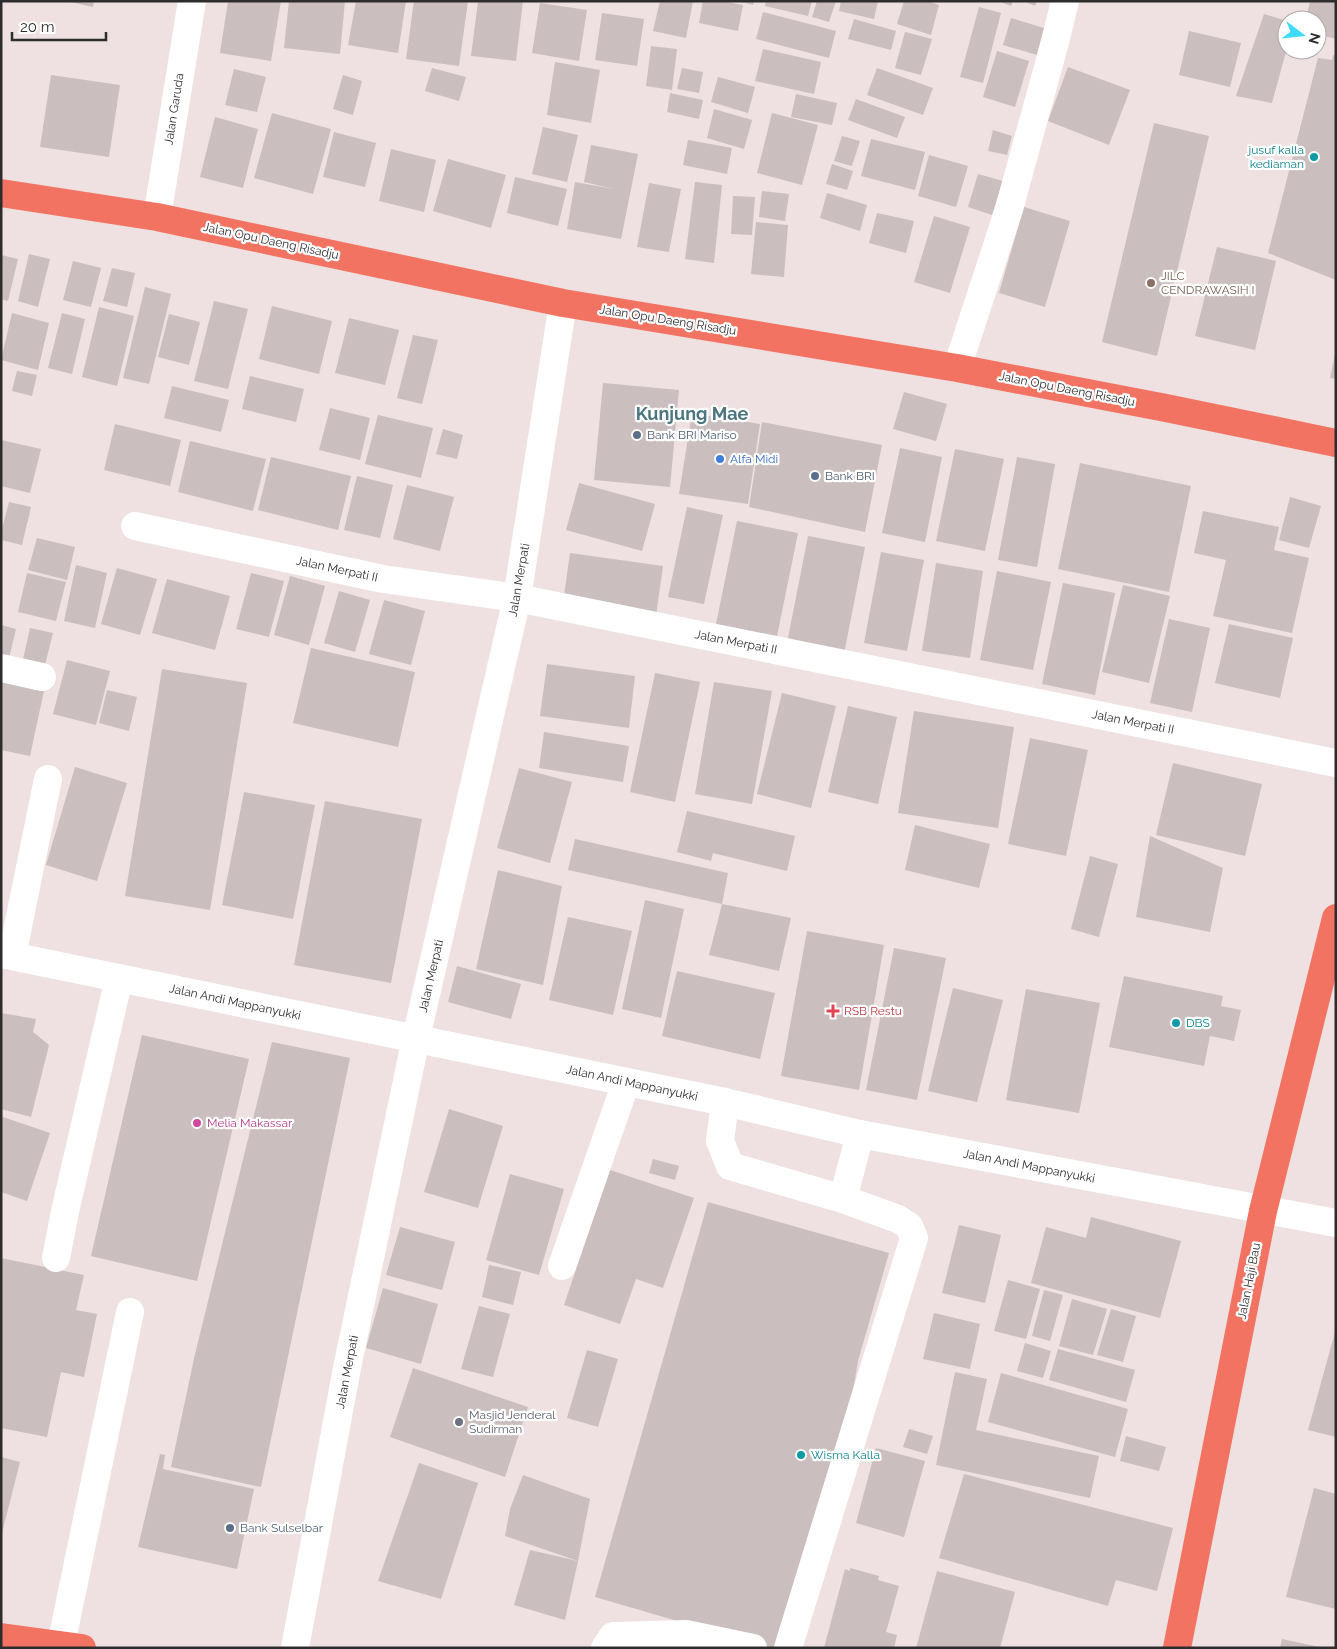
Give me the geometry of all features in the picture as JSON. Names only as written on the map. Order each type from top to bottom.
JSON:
[{"type":"main road","name":"Jalan Opu Daeng Risadju","points":[[1,193],[157,217],[563,303],[957,368],[1336,443]]},
{"type":"main road","name":"Jalan Haji Bau","points":[[1177,1648],[1263,1211],[1336,918]]},
{"type":"main road","points":[[1,1637],[72,1646]]},
{"type":"street","name":"Jalan Garuda","points":[[157,217],[192,1]]},
{"type":"street","points":[[957,368],[1009,209],[1053,52],[1065,1]]},
{"type":"street","name":"Jalan Merpati","points":[[295,1648],[347,1368],[416,1038],[517,598],[563,303]]},
{"type":"street","name":"Jalan Merpati II","points":[[135,526],[383,579],[517,598],[1336,763]]},
{"type":"street","points":[[1,668],[42,677]]},
{"type":"street","points":[[6,955],[48,778]]},
{"type":"street","name":"Jalan Andi Mappanyukki","points":[[6,955],[726,1102],[860,1134],[1263,1211],[1336,1223]]},
{"type":"street","points":[[56,1258],[119,978]]},
{"type":"street","points":[[562,1266],[626,1082]]},
{"type":"street","points":[[726,1102],[720,1141],[730,1166],[843,1199],[898,1219],[909,1226],[914,1238],[788,1648]]},
{"type":"street","points":[[843,1199],[860,1134]]},
{"type":"street","points":[[72,1646],[130,1312]]},
{"type":"street","points":[[606,1648],[613,1636],[686,1634],[753,1648]]},
{"type":"building","points":[[66,1],[94,1],[93,7]]},
{"type":"building","points":[[228,1],[281,1],[271,61],[220,53]]},
{"type":"building","points":[[289,1],[345,1],[340,54],[284,48]]},
{"type":"building","points":[[356,1],[406,1],[398,53],[348,45]]},
{"type":"building","points":[[414,1],[468,1],[459,66],[406,59]]},
{"type":"building","points":[[478,1],[523,1],[516,61],[471,56]]},
{"type":"building","points":[[660,1],[693,1],[686,38],[653,31]]},
{"type":"building","points":[[703,1],[722,1],[743,5],[738,31],[699,23]]},
{"type":"building","points":[[739,1],[754,1],[753,5]]},
{"type":"building","points":[[766,1],[812,1],[808,16],[765,6]]},
{"type":"building","points":[[817,1],[836,1],[829,22],[812,17]]},
{"type":"building","points":[[841,1],[878,1],[874,19],[839,11]]},
{"type":"building","points":[[904,1],[927,1],[939,5],[931,35],[897,24]]},
{"type":"building","points":[[998,1],[1013,1],[1011,6]]},
{"type":"building","points":[[1023,1],[1037,1],[1035,6]]},
{"type":"building","points":[[1310,1],[1336,1],[1336,39],[1327,37],[1327,10],[1308,10]]},
{"type":"building","points":[[540,3],[587,10],[579,61],[532,53]]},
{"type":"building","points":[[979,7],[1001,13],[983,83],[960,77]]},
{"type":"building","points":[[763,12],[836,31],[829,58],[756,39]]},
{"type":"building","points":[[602,13],[644,19],[637,66],[595,60]]},
{"type":"building","points":[[1264,14],[1277,18],[1277,60],[1284,60],[1272,103],[1236,96]]},
{"type":"building","points":[[1011,18],[1044,28],[1037,55],[1003,45]]},
{"type":"building","points":[[854,19],[896,31],[891,50],[848,39]]},
{"type":"building","points":[[1189,31],[1241,43],[1230,87],[1179,75]]},
{"type":"building","points":[[905,32],[932,39],[921,75],[895,68]]},
{"type":"building","points":[[651,46],[677,49],[672,90],[646,86]]},
{"type":"building","points":[[763,49],[821,62],[814,94],[755,81]]},
{"type":"building","points":[[997,51],[1029,61],[1015,107],[983,97]]},
{"type":"building","name":"jusuf kalla kediaman","points":[[1333,55],[1336,56],[1336,280],[1268,253],[1317,60],[1332,60]]},
{"type":"building","points":[[555,62],[600,70],[591,123],[547,115]]},
{"type":"building","points":[[1068,67],[1130,90],[1109,145],[1048,121]]},
{"type":"building","points":[[432,68],[466,77],[459,101],[425,91]]},
{"type":"building","points":[[682,68],[703,72],[699,93],[677,89]]},
{"type":"building","points":[[877,68],[933,88],[923,115],[867,95]]},
{"type":"building","points":[[234,69],[266,77],[257,112],[225,105]]},
{"type":"building","points":[[51,75],[120,85],[109,157],[40,147]]},
{"type":"building","points":[[343,75],[362,81],[353,115],[333,109]]},
{"type":"building","points":[[718,77],[755,87],[748,113],[711,102]]},
{"type":"building","points":[[670,93],[703,100],[699,119],[667,112]]},
{"type":"building","points":[[796,94],[837,103],[832,125],[791,117]]},
{"type":"building","points":[[856,99],[905,117],[897,138],[848,120]]},
{"type":"building","points":[[714,109],[752,120],[744,149],[707,138]]},
{"type":"building","points":[[272,113],[331,129],[313,194],[254,178]]},
{"type":"building","points":[[772,113],[818,125],[802,185],[757,173]]},
{"type":"building","points":[[215,117],[258,129],[243,188],[200,177]]},
{"type":"building","points":[[1154,123],[1209,136],[1157,356],[1102,342]]},
{"type":"building","points":[[543,127],[578,135],[567,182],[532,174]]},
{"type":"building","points":[[993,130],[1012,136],[1007,155],[988,151]]},
{"type":"building","points":[[334,132],[376,143],[365,187],[323,177]]},
{"type":"building","points":[[842,136],[860,141],[852,166],[834,161]]},
{"type":"building","points":[[871,139],[925,152],[915,190],[861,176]]},
{"type":"building","points":[[688,140],[732,148],[727,174],[683,165]]},
{"type":"building","points":[[591,145],[638,154],[621,239],[567,229],[575,182],[614,189],[584,182]]},
{"type":"building","points":[[391,149],[436,160],[424,212],[379,201]]},
{"type":"building","points":[[929,155],[968,166],[956,207],[918,196]]},
{"type":"building","points":[[448,159],[506,175],[491,228],[433,211]]},
{"type":"building","points":[[832,164],[853,171],[847,190],[826,184]]},
{"type":"building","points":[[978,174],[1003,181],[992,215],[968,207]]},
{"type":"building","points":[[515,177],[567,189],[558,226],[507,213]]},
{"type":"building","points":[[695,182],[722,185],[714,263],[685,259]]},
{"type":"building","points":[[649,183],[681,189],[669,252],[637,247]]},
{"type":"building","points":[[762,191],[789,194],[785,221],[759,217]]},
{"type":"building","points":[[827,193],[867,205],[860,231],[820,218]]},
{"type":"building","points":[[733,196],[755,197],[752,235],[731,234]]},
{"type":"building","points":[[1024,207],[1070,221],[1045,307],[999,293]]},
{"type":"building","points":[[877,213],[914,221],[906,253],[869,243]]},
{"type":"building","points":[[934,216],[970,227],[950,293],[914,282]]},
{"type":"building","points":[[756,222],[788,225],[784,277],[751,274]]},
{"type":"building","points":[[1217,247],[1276,261],[1255,350],[1195,336]]},
{"type":"building","points":[[29,254],[50,259],[38,307],[18,301]]},
{"type":"building","points":[[1,255],[18,259],[8,301],[1,299]]},
{"type":"building","points":[[73,261],[101,268],[91,307],[63,300]]},
{"type":"building","points":[[112,268],[135,273],[127,307],[103,301]]},
{"type":"building","points":[[145,287],[171,294],[149,384],[123,378]]},
{"type":"building","points":[[214,301],[248,309],[228,389],[194,381]]},
{"type":"building","points":[[272,306],[332,321],[319,374],[259,359]]},
{"type":"building","points":[[99,307],[134,316],[117,386],[82,377]]},
{"type":"building","points":[[12,313],[49,323],[38,370],[1,360]]},
{"type":"building","points":[[62,313],[85,319],[72,374],[48,368]]},
{"type":"building","points":[[169,314],[200,322],[189,365],[158,357]]},
{"type":"building","points":[[349,318],[399,330],[385,385],[335,373]]},
{"type":"building","points":[[413,335],[438,340],[422,404],[397,398]]},
{"type":"building","points":[[1336,354],[1336,379],[1330,378]]},
{"type":"building","points":[[17,371],[37,375],[32,396],[12,391]]},
{"type":"building","points":[[250,376],[304,389],[296,422],[242,409]]},
{"type":"building","name":"Bank BRI Mariso","points":[[603,383],[679,390],[670,487],[594,480]]},
{"type":"building","points":[[172,386],[229,400],[221,432],[164,418]]},
{"type":"building","points":[[904,392],[947,404],[936,441],[893,429]]},
{"type":"building","points":[[330,408],[370,418],[360,460],[319,450]]},
{"type":"building","name":"Alfa Midi","points":[[692,413],[760,424],[748,504],[679,494]]},
{"type":"building","points":[[378,415],[433,428],[421,478],[365,464]]},
{"type":"building","name":"Bank BRI","points":[[762,422],[882,445],[865,532],[749,507]]},
{"type":"building","points":[[115,424],[181,440],[170,486],[104,470]]},
{"type":"building","points":[[443,429],[463,435],[457,459],[436,454]]},
{"type":"building","points":[[1,440],[41,449],[30,493],[1,486]]},
{"type":"building","points":[[190,441],[266,459],[253,511],[178,492]]},
{"type":"building","points":[[900,448],[942,457],[925,542],[882,533]]},
{"type":"building","points":[[955,449],[1004,459],[985,551],[936,541]]},
{"type":"building","points":[[271,457],[351,476],[338,530],[258,510]]},
{"type":"building","points":[[1017,457],[1055,464],[1037,567],[998,560]]},
{"type":"building","points":[[1080,463],[1191,486],[1169,592],[1058,569]]},
{"type":"building","points":[[357,476],[393,485],[380,538],[344,530]]},
{"type":"building","points":[[579,483],[655,504],[642,551],[566,530]]},
{"type":"building","points":[[407,485],[454,497],[440,551],[393,539]]},
{"type":"building","points":[[1290,497],[1321,506],[1309,548],[1279,540]]},
{"type":"building","points":[[9,502],[31,507],[22,545],[1,540]]},
{"type":"building","points":[[687,507],[723,515],[704,604],[668,597]]},
{"type":"building","points":[[1203,511],[1279,527],[1274,550],[1309,558],[1292,633],[1213,616],[1226,560],[1194,553]]},
{"type":"building","points":[[737,521],[798,533],[775,646],[714,634]]},
{"type":"building","points":[[808,536],[865,547],[844,654],[787,643]]},
{"type":"building","points":[[37,538],[75,547],[67,580],[28,570]]},
{"type":"building","points":[[881,552],[924,560],[907,651],[864,643]]},
{"type":"building","points":[[570,553],[663,566],[656,616],[563,603]]},
{"type":"building","points":[[936,563],[983,571],[970,658],[922,651]]},
{"type":"building","points":[[76,565],[107,573],[95,628],[64,621]]},
{"type":"building","points":[[117,568],[157,579],[140,635],[101,624]]},
{"type":"building","points":[[997,571],[1051,582],[1033,670],[980,660]]},
{"type":"building","points":[[27,573],[66,582],[56,621],[18,612]]},
{"type":"building","points":[[251,573],[284,581],[269,637],[236,629]]},
{"type":"building","points":[[290,576],[325,586],[309,645],[274,635]]},
{"type":"building","points":[[167,579],[230,596],[215,650],[152,633]]},
{"type":"building","points":[[1063,583],[1115,593],[1095,695],[1042,684]]},
{"type":"building","points":[[1123,585],[1170,596],[1149,683],[1102,672]]},
{"type":"building","points":[[339,591],[370,600],[355,652],[324,643]]},
{"type":"building","points":[[384,600],[425,611],[411,665],[369,654]]},
{"type":"building","points":[[1169,619],[1210,628],[1192,712],[1150,703]]},
{"type":"building","points":[[1229,624],[1293,638],[1280,698],[1215,683]]},
{"type":"building","points":[[1,625],[16,629],[9,658],[1,656]]},
{"type":"building","points":[[30,628],[53,633],[44,669],[22,664]]},
{"type":"building","points":[[311,648],[415,672],[398,747],[293,723]]},
{"type":"building","points":[[67,660],[110,671],[96,725],[53,714]]},
{"type":"building","points":[[547,664],[635,676],[629,728],[540,716]]},
{"type":"building","points":[[162,669],[247,683],[210,910],[125,896]]},
{"type":"building","points":[[655,673],[700,682],[675,802],[630,792]]},
{"type":"building","points":[[1,682],[44,691],[30,756],[1,750]]},
{"type":"building","points":[[714,682],[772,691],[752,804],[695,794]]},
{"type":"building","points":[[107,690],[137,697],[129,731],[99,723]]},
{"type":"building","points":[[782,693],[836,706],[811,808],[757,794]]},
{"type":"building","points":[[848,706],[897,717],[878,804],[828,792]]},
{"type":"building","points":[[914,711],[1014,727],[998,828],[898,813]]},
{"type":"building","points":[[544,732],[629,746],[623,782],[539,768]]},
{"type":"building","points":[[1030,738],[1088,750],[1066,856],[1008,844]]},
{"type":"building","points":[[1173,763],[1262,784],[1245,856],[1156,835]]},
{"type":"building","points":[[75,767],[127,783],[97,881],[46,865]]},
{"type":"building","points":[[519,768],[572,782],[550,863],[497,848]]},
{"type":"building","points":[[244,792],[315,805],[293,919],[222,905]]},
{"type":"building","points":[[325,801],[422,819],[391,983],[294,965]]},
{"type":"building","points":[[687,811],[795,836],[787,871],[713,853],[711,861],[677,852]]},
{"type":"building","points":[[915,825],[990,844],[979,888],[905,870]]},
{"type":"building","points":[[1150,836],[1223,868],[1210,932],[1136,917]]},
{"type":"building","points":[[575,839],[728,873],[722,904],[568,870]]},
{"type":"building","points":[[1090,856],[1118,864],[1099,937],[1071,929]]},
{"type":"building","points":[[498,870],[562,886],[543,985],[476,969]]},
{"type":"building","points":[[645,900],[684,909],[661,1018],[622,1009]]},
{"type":"building","points":[[722,904],[791,918],[779,971],[709,955]]},
{"type":"building","points":[[568,917],[632,931],[613,1015],[549,1000]]},
{"type":"building","name":"RSB Restu","points":[[807,931],[884,945],[859,1090],[781,1076]]},
{"type":"building","points":[[894,948],[946,958],[917,1100],[866,1090]]},
{"type":"building","points":[[457,966],[521,984],[511,1019],[448,1002]]},
{"type":"building","points":[[677,971],[775,993],[760,1059],[662,1036]]},
{"type":"building","name":"DBS","points":[[1124,976],[1223,996],[1221,1006],[1241,1010],[1234,1041],[1210,1036],[1204,1066],[1109,1047]]},
{"type":"building","points":[[953,988],[1003,1000],[977,1102],[928,1091]]},
{"type":"building","points":[[1026,989],[1100,1003],[1079,1113],[1006,1100]]},
{"type":"building","points":[[1,1013],[36,1019],[33,1032],[49,1045],[31,1117],[1,1109]]},
{"type":"building","name":"Melia Makassar","points":[[142,1035],[249,1059],[197,1281],[91,1256]]},
{"type":"building","points":[[272,1042],[350,1058],[261,1487],[171,1467],[195,1354]]},
{"type":"building","points":[[449,1109],[503,1126],[478,1208],[424,1192]]},
{"type":"building","points":[[3,1117],[50,1133],[27,1201],[1,1192],[1,1121]]},
{"type":"building","points":[[653,1159],[679,1166],[675,1180],[649,1173]]},
{"type":"building","points":[[610,1170],[694,1198],[663,1288],[636,1279],[620,1324],[564,1305]]},
{"type":"building","points":[[510,1174],[564,1189],[539,1275],[486,1260]]},
{"type":"building","points":[[708,1202],[889,1253],[858,1361],[853,1391],[776,1648],[770,1648],[595,1597]]},
{"type":"building","points":[[1091,1217],[1181,1241],[1160,1318],[1031,1283],[1046,1227],[1086,1238]]},
{"type":"building","points":[[959,1225],[1001,1235],[985,1303],[942,1293]]},
{"type":"building","points":[[400,1227],[455,1242],[442,1290],[386,1275]]},
{"type":"building","points":[[1,1258],[84,1275],[76,1310],[97,1314],[84,1377],[61,1372],[47,1437],[1,1428]]},
{"type":"building","points":[[489,1265],[521,1272],[513,1305],[482,1297]]},
{"type":"building","points":[[1008,1280],[1040,1289],[1026,1339],[994,1331]]},
{"type":"building","points":[[383,1288],[438,1304],[421,1364],[366,1348]]},
{"type":"building","points":[[1044,1290],[1063,1295],[1050,1341],[1032,1336]]},
{"type":"building","points":[[1072,1299],[1107,1309],[1093,1355],[1059,1346]]},
{"type":"building","points":[[479,1306],[510,1314],[493,1377],[461,1369]]},
{"type":"building","points":[[1111,1309],[1136,1316],[1123,1362],[1097,1355]]},
{"type":"building","points":[[934,1313],[980,1324],[970,1369],[923,1359]]},
{"type":"building","points":[[1336,1332],[1336,1437],[1308,1430]]},
{"type":"building","points":[[1025,1343],[1051,1351],[1043,1378],[1017,1371]]},
{"type":"building","points":[[1058,1349],[1135,1370],[1126,1402],[1049,1380]]},
{"type":"building","points":[[587,1350],[618,1359],[598,1427],[567,1418]]},
{"type":"building","name":"Masjid Jenderal Sudirman","points":[[413,1368],[528,1407],[505,1477],[390,1437]]},
{"type":"building","points":[[955,1372],[987,1379],[976,1430],[1099,1456],[1090,1498],[936,1465]]},
{"type":"building","points":[[1001,1373],[1128,1409],[1115,1457],[988,1422]]},
{"type":"building","points":[[909,1429],[933,1436],[927,1454],[903,1447]]},
{"type":"building","points":[[1126,1436],[1166,1447],[1159,1471],[1120,1461]]},
{"type":"building","points":[[876,1448],[925,1461],[904,1537],[856,1523]]},
{"type":"building","points":[[160,1454],[165,1455],[163,1469],[254,1489],[237,1569],[138,1547]]},
{"type":"building","points":[[1,1457],[20,1462],[2,1533],[1,1533]]},
{"type":"building","points":[[419,1463],[478,1483],[441,1599],[378,1581]]},
{"type":"building","points":[[964,1474],[1173,1528],[1157,1591],[1116,1580],[1108,1606],[939,1558]]},
{"type":"building","points":[[523,1475],[590,1499],[578,1561],[505,1536],[510,1509]]},
{"type":"building","points":[[1314,1488],[1336,1494],[1336,1609],[1286,1597]]},
{"type":"building","points":[[530,1550],[578,1561],[565,1620],[514,1605]]},
{"type":"building","points":[[850,1568],[879,1576],[878,1580],[899,1586],[886,1632],[897,1635],[894,1648],[824,1648],[845,1569],[850,1571]]},
{"type":"building","points":[[937,1571],[1015,1592],[1000,1648],[916,1648]]},
{"type":"building","points":[[1282,1639],[1320,1647],[1320,1648],[1280,1648]]},
{"type":"place","name":"jusuf kalla kediaman","points":[[1314,157]]},
{"type":"place","name":"JILC CENDRAWASIH I","points":[[1151,283]]},
{"type":"place","name":"Bank BRI Mariso","points":[[637,435]]},
{"type":"place","name":"Alfa Midi","points":[[720,459]]},
{"type":"place","name":"Bank BRI","points":[[815,476]]},
{"type":"place","name":"RSB Restu","points":[[833,1011]]},
{"type":"place","name":"DBS","points":[[1176,1023]]},
{"type":"place","name":"Melia Makassar","points":[[197,1123]]},
{"type":"place","name":"Masjid Jenderal Sudirman","points":[[459,1422]]},
{"type":"place","name":"Wisma Kalla","points":[[801,1455]]},
{"type":"place","name":"Bank Sulselbar","points":[[230,1528]]},
{"type":"district","name":"Kunjung Mae","points":[[692,414]]}]
